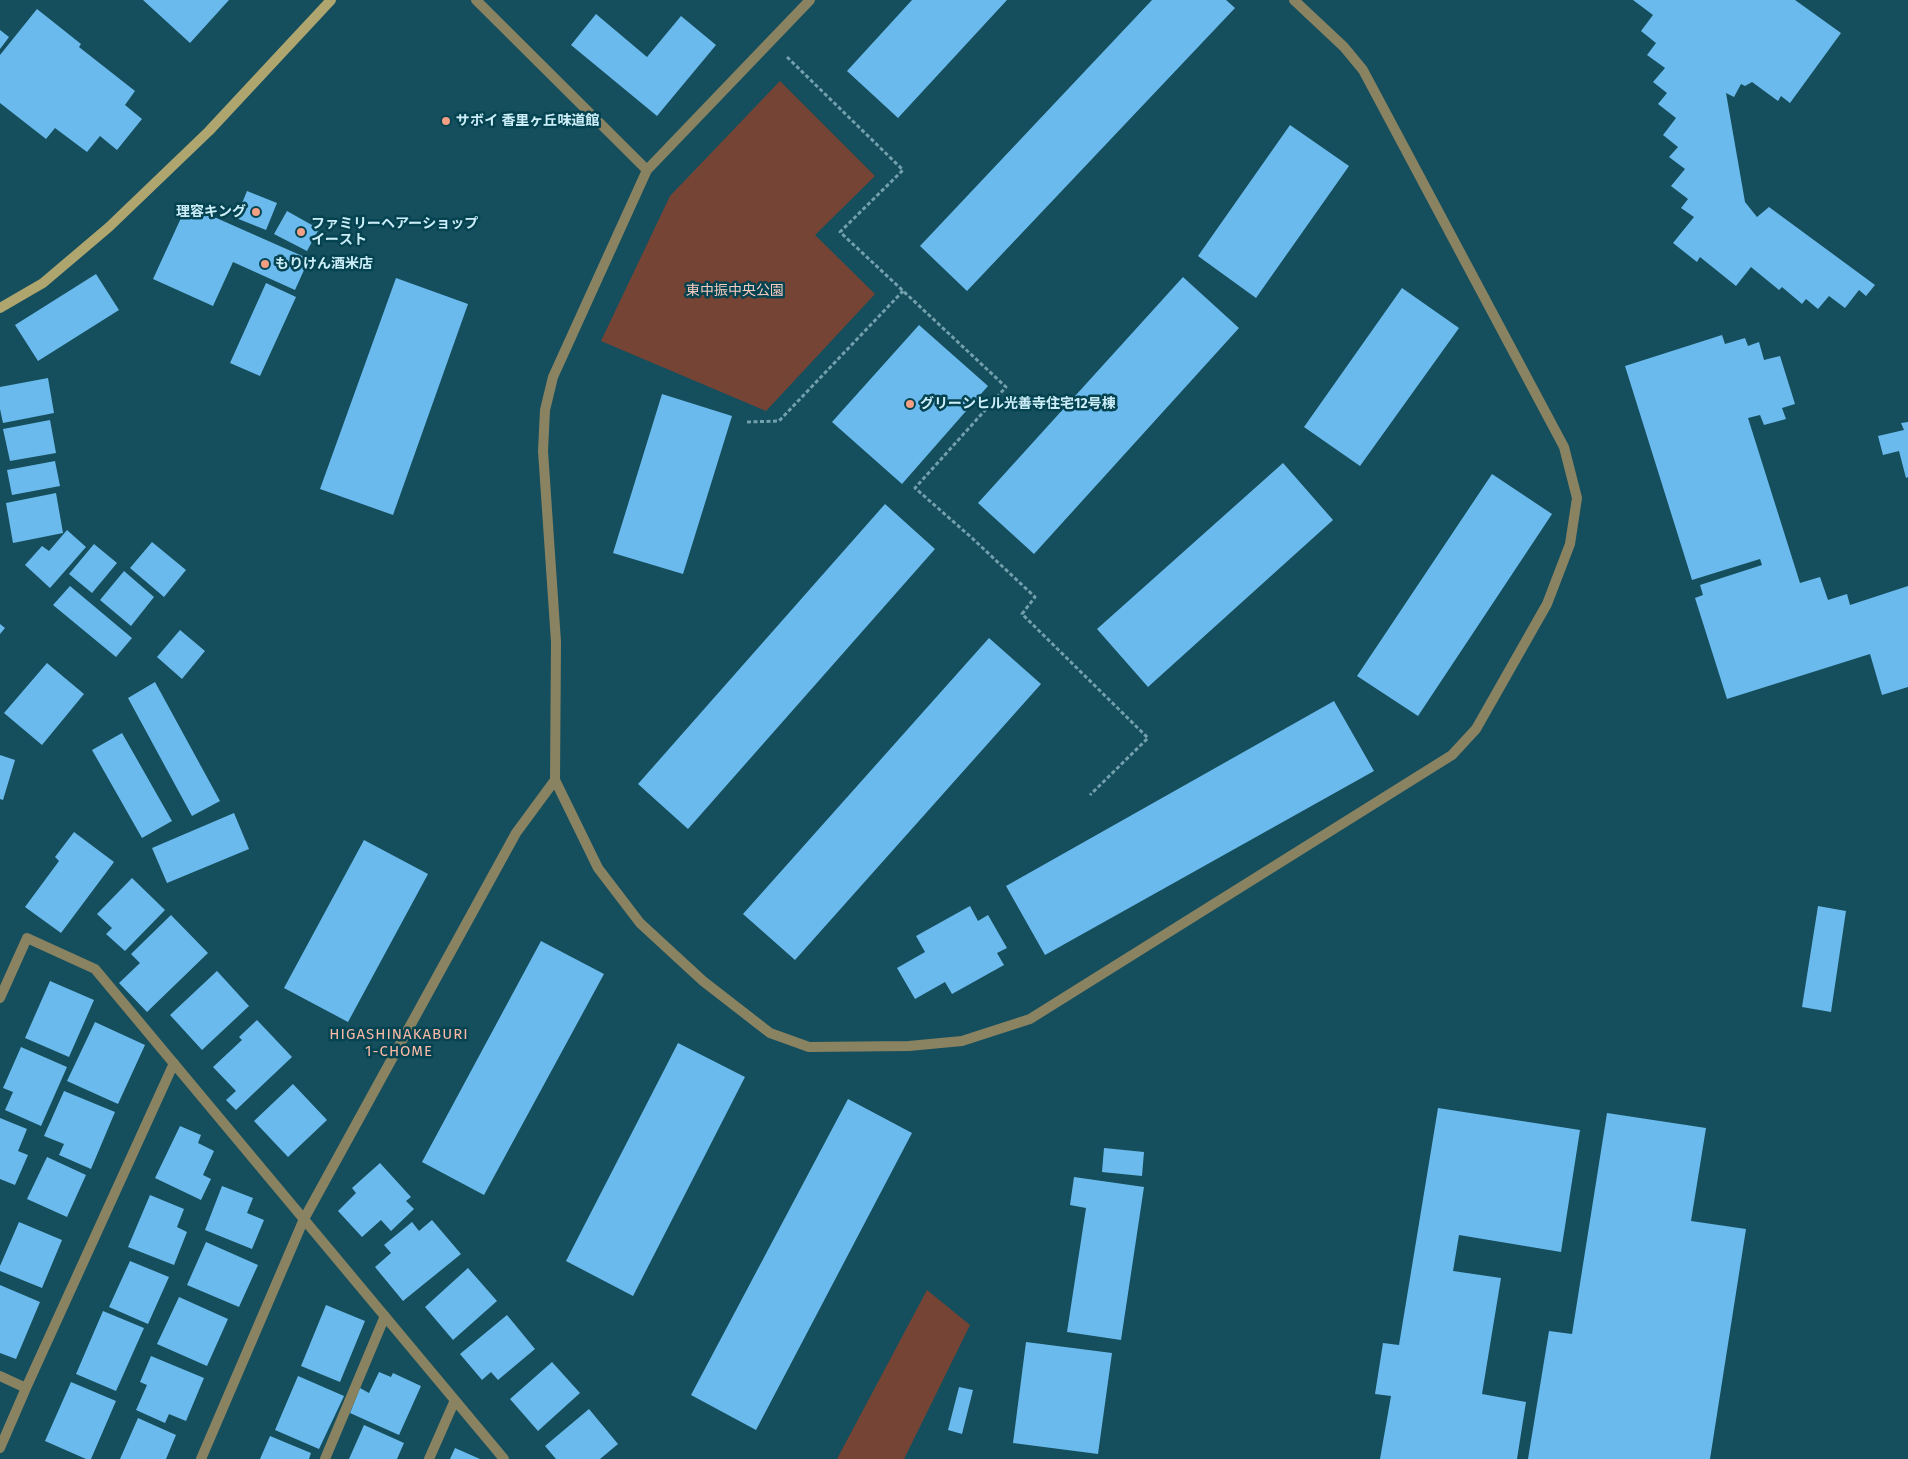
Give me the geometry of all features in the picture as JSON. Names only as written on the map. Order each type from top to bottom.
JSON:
[{"type":"street","points":[[0,308],[43,283],[109,227],[209,131],[331,0]]},
{"type":"street","points":[[476,0],[647,170]]},
{"type":"street","points":[[810,0],[647,170],[553,377],[545,410],[543,451],[556,642],[555,780],[598,868],[640,923],[703,981],[770,1033],[809,1047],[909,1046],[962,1041],[1030,1019],[1452,755],[1476,729],[1547,604],[1570,544],[1578,498],[1564,447],[1363,70],[1344,47],[1294,0]]},
{"type":"street","points":[[201,1459],[304,1220],[516,833],[555,780]]},
{"type":"street","points":[[0,998],[27,938],[95,969],[504,1459]]},
{"type":"street","points":[[0,1448],[174,1063]]},
{"type":"street","points":[[325,1459],[385,1316]]},
{"type":"street","points":[[0,1376],[26,1388]]},
{"type":"street","points":[[429,1459],[455,1400]]},
{"type":"path","points":[[770,40],[903,170],[840,232],[1006,388],[915,488],[1035,597],[1022,614],[1148,738],[1090,795]]},
{"type":"path","points":[[747,422],[779,421],[903,291]]},
{"type":"green space","name":"東中振中央公園","points":[[780,81],[875,176],[815,235],[875,294],[766,411],[601,341],[670,196]]},
{"type":"green space","points":[[927,1290],[970,1325],[904,1459],[837,1459]]},
{"type":"building","points":[[143,0],[229,0],[190,43]]},
{"type":"building","points":[[912,0],[1007,0],[898,118],[847,71]]},
{"type":"building","points":[[1152,0],[1226,0],[1235,8],[967,291],[920,246]]},
{"type":"building","points":[[1633,0],[1795,0],[1841,33],[1790,103],[1781,96],[1778,101],[1752,82],[1745,86],[1741,84],[1734,97],[1726,93],[1745,202],[1757,217],[1769,207],[1875,285],[1866,296],[1859,290],[1845,308],[1829,296],[1818,309],[1806,299],[1802,304],[1782,287],[1779,290],[1751,267],[1736,286],[1700,257],[1697,262],[1673,243],[1694,217],[1681,208],[1688,199],[1671,186],[1685,169],[1669,157],[1678,147],[1663,135],[1676,118],[1658,104],[1667,93],[1653,82],[1665,68],[1647,55],[1656,43],[1641,31],[1653,15]]},
{"type":"building","points":[[37,9],[81,44],[79,47],[135,91],[125,105],[142,119],[117,150],[100,136],[87,152],[55,128],[46,139],[0,103],[0,55]]},
{"type":"building","points":[[596,14],[647,57],[681,16],[716,45],[657,116],[571,45]]},
{"type":"building","points":[[0,30],[9,37],[0,49]]},
{"type":"building","points":[[1290,125],[1349,166],[1256,298],[1198,256]]},
{"type":"building","points":[[247,191],[277,203],[266,230],[236,218]]},
{"type":"building","points":[[187,205],[309,259],[295,290],[233,262],[213,306],[153,279]]},
{"type":"building","points":[[287,211],[319,229],[307,251],[274,234]]},
{"type":"building","points":[[96,274],[119,310],[38,361],[15,325]]},
{"type":"building","points":[[1183,277],[1239,328],[1034,554],[978,503]]},
{"type":"building","points":[[396,278],[468,304],[393,515],[320,489]]},
{"type":"building","points":[[266,283],[296,297],[260,376],[230,363]]},
{"type":"building","points":[[1402,288],[1459,328],[1360,466],[1304,427]]},
{"type":"building","name":"グリーンヒル光善寺住宅12号棟","points":[[919,325],[988,386],[902,484],[832,422]]},
{"type":"building","points":[[1722,335],[1725,344],[1745,338],[1748,346],[1759,342],[1764,360],[1780,356],[1795,404],[1782,408],[1786,419],[1764,425],[1760,415],[1748,418],[1800,583],[1820,577],[1828,600],[1847,594],[1850,605],[1908,586],[1908,687],[1882,695],[1870,654],[1727,699],[1695,598],[1703,595],[1700,585],[1762,565],[1760,559],[1692,580],[1625,366]]},
{"type":"building","points":[[48,378],[54,413],[3,423],[0,409],[0,387]]},
{"type":"building","points":[[662,394],[732,416],[683,574],[613,553]]},
{"type":"building","points":[[50,420],[56,453],[10,461],[3,429]]},
{"type":"building","points":[[1908,422],[1908,477],[1906,478],[1899,451],[1883,455],[1878,436],[1904,430],[1901,423]]},
{"type":"building","points":[[55,461],[60,486],[12,495],[7,470]]},
{"type":"building","points":[[1283,463],[1333,520],[1148,687],[1097,629]]},
{"type":"building","points":[[1492,474],[1552,514],[1418,716],[1357,676]]},
{"type":"building","points":[[56,493],[63,533],[13,543],[6,503]]},
{"type":"building","points":[[885,504],[935,549],[688,829],[638,784]]},
{"type":"building","points":[[67,530],[86,547],[50,588],[25,565],[42,546],[49,551]]},
{"type":"building","points":[[152,542],[186,570],[164,597],[130,568]]},
{"type":"building","points":[[94,544],[117,563],[92,593],[69,574]]},
{"type":"building","points":[[124,571],[154,597],[131,626],[100,600]]},
{"type":"building","points":[[70,586],[132,638],[116,657],[53,605]]},
{"type":"building","points":[[0,624],[5,628],[0,634]]},
{"type":"building","points":[[180,630],[205,651],[182,679],[157,657]]},
{"type":"building","points":[[989,638],[1041,684],[795,960],[743,914]]},
{"type":"building","points":[[47,663],[84,694],[42,745],[4,713]]},
{"type":"building","points":[[155,682],[220,801],[192,816],[128,698]]},
{"type":"building","points":[[1334,701],[1374,771],[1045,955],[1006,886]]},
{"type":"building","points":[[122,733],[172,821],[142,838],[92,750]]},
{"type":"building","points":[[0,755],[15,760],[3,800],[0,799]]},
{"type":"building","points":[[234,813],[249,849],[167,883],[152,848]]},
{"type":"building","points":[[74,832],[114,862],[61,933],[25,907],[59,861],[55,857]]},
{"type":"building","points":[[364,840],[428,874],[348,1022],[284,988]]},
{"type":"building","points":[[132,878],[165,910],[125,951],[106,934],[112,928],[97,914]]},
{"type":"building","points":[[970,906],[978,921],[988,915],[1007,948],[997,953],[1004,965],[952,994],[945,982],[915,999],[897,968],[925,952],[916,936]]},
{"type":"building","points":[[1818,906],[1846,911],[1831,1012],[1802,1007]]},
{"type":"building","points":[[171,915],[208,953],[147,1012],[119,983],[140,963],[131,954]]},
{"type":"building","points":[[541,941],[604,974],[484,1195],[422,1162]]},
{"type":"building","points":[[217,971],[249,1006],[202,1050],[170,1015]]},
{"type":"building","points":[[50,981],[94,1000],[69,1057],[25,1038]]},
{"type":"building","points":[[257,1020],[292,1057],[236,1110],[226,1100],[236,1091],[213,1067],[242,1040],[239,1037]]},
{"type":"building","points":[[95,1022],[145,1045],[118,1104],[67,1081]]},
{"type":"building","points":[[678,1043],[745,1077],[633,1296],[566,1261]]},
{"type":"building","points":[[21,1047],[67,1067],[41,1126],[5,1110],[13,1092],[3,1088]]},
{"type":"building","points":[[293,1084],[327,1120],[288,1157],[254,1121]]},
{"type":"building","points":[[64,1091],[115,1112],[91,1169],[59,1155],[64,1144],[44,1136]]},
{"type":"building","points":[[848,1099],[912,1133],[756,1430],[691,1395]]},
{"type":"building","points":[[1438,1108],[1580,1130],[1561,1252],[1459,1235],[1453,1271],[1501,1278],[1482,1394],[1526,1402],[1517,1459],[1380,1459],[1391,1396],[1375,1394],[1383,1343],[1399,1345]]},
{"type":"building","points":[[1607,1113],[1706,1128],[1691,1221],[1746,1229],[1710,1459],[1528,1459],[1549,1331],[1572,1334]]},
{"type":"building","points":[[0,1118],[27,1129],[18,1151],[28,1155],[15,1185],[0,1179]]},
{"type":"building","points":[[180,1126],[201,1135],[198,1143],[214,1151],[203,1175],[211,1179],[201,1200],[155,1178]]},
{"type":"building","points":[[1104,1148],[1144,1152],[1142,1176],[1102,1172]]},
{"type":"building","points":[[47,1157],[86,1175],[67,1217],[27,1199]]},
{"type":"building","points":[[380,1163],[411,1197],[406,1201],[414,1209],[391,1231],[381,1220],[362,1237],[338,1211],[356,1193],[352,1188]]},
{"type":"building","points":[[1074,1177],[1144,1187],[1121,1340],[1067,1332],[1086,1208],[1070,1205]]},
{"type":"building","points":[[222,1186],[253,1198],[247,1213],[264,1220],[252,1249],[205,1230]]},
{"type":"building","points":[[150,1195],[184,1209],[177,1227],[187,1232],[174,1265],[128,1247]]},
{"type":"building","points":[[432,1220],[461,1254],[403,1301],[375,1267],[391,1253],[384,1245],[412,1222],[419,1231]]},
{"type":"building","points":[[19,1222],[62,1240],[42,1288],[0,1271],[0,1266]]},
{"type":"building","points":[[206,1242],[258,1265],[239,1307],[187,1285]]},
{"type":"building","points":[[130,1261],[169,1277],[148,1324],[109,1307]]},
{"type":"building","points":[[468,1268],[497,1301],[453,1340],[425,1307]]},
{"type":"building","points":[[0,1285],[40,1302],[16,1359],[0,1353]]},
{"type":"building","points":[[179,1297],[228,1319],[207,1366],[157,1344]]},
{"type":"building","points":[[326,1305],[365,1321],[340,1382],[301,1366]]},
{"type":"building","points":[[103,1311],[144,1328],[116,1391],[76,1374]]},
{"type":"building","points":[[507,1315],[535,1349],[498,1380],[491,1372],[482,1380],[460,1354]]},
{"type":"building","points":[[1026,1342],[1112,1353],[1098,1454],[1013,1443]]},
{"type":"building","points":[[151,1356],[204,1378],[186,1421],[169,1414],[165,1423],[136,1410],[147,1385],[140,1382]]},
{"type":"building","points":[[552,1362],[580,1393],[538,1431],[510,1399]]},
{"type":"building","points":[[379,1372],[391,1377],[393,1373],[421,1386],[399,1435],[350,1413],[360,1388],[369,1393]]},
{"type":"building","points":[[298,1376],[344,1396],[319,1449],[275,1430]]},
{"type":"building","points":[[71,1382],[116,1401],[91,1459],[86,1459],[45,1441]]},
{"type":"building","points":[[959,1387],[973,1390],[962,1434],[948,1430]]},
{"type":"building","points":[[589,1409],[618,1444],[600,1459],[556,1459],[545,1446]]},
{"type":"building","points":[[138,1418],[176,1435],[166,1459],[120,1459]]},
{"type":"building","points":[[364,1425],[404,1443],[397,1459],[349,1459]]},
{"type":"building","points":[[270,1436],[311,1453],[309,1459],[260,1459]]},
{"type":"building","points":[[455,1448],[480,1459],[450,1459]]},
{"type":"place","name":"サボイ 香里ヶ丘味道館","points":[[446,121]]},
{"type":"place","name":"理容キング","points":[[256,212]]},
{"type":"place","name":"ファミリーヘアーショップ イースト","points":[[301,232]]},
{"type":"place","name":"もりけん酒米店","points":[[265,264]]},
{"type":"place","name":"グリーンヒル光善寺住宅12号棟","points":[[910,404]]},
{"type":"district","name":"HIGASHINAKABURI 1-CHOME","points":[[399,1044]]}]
